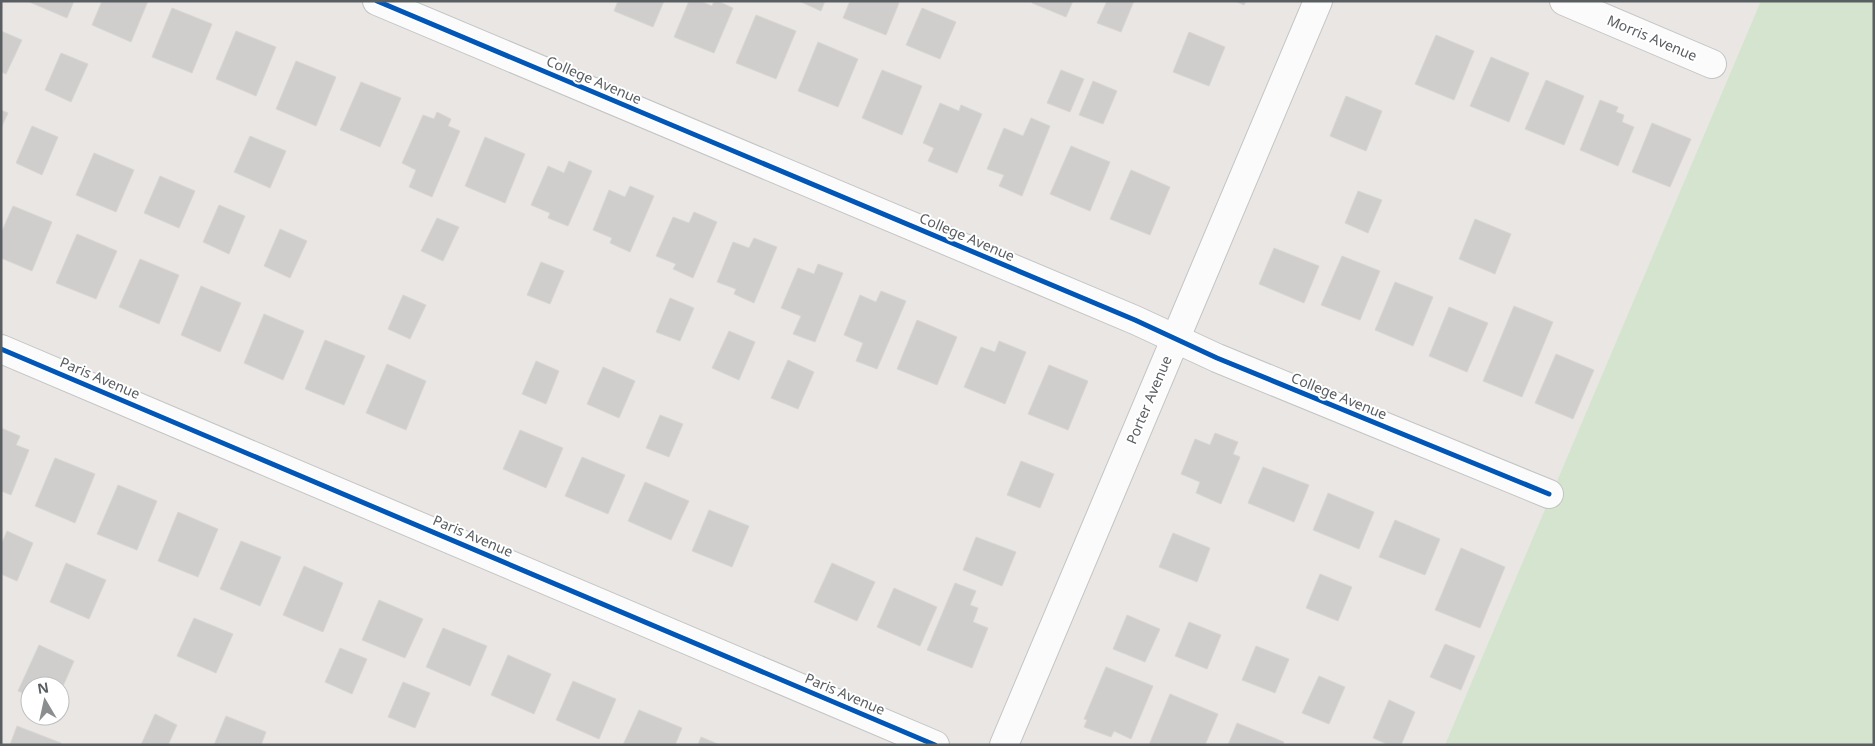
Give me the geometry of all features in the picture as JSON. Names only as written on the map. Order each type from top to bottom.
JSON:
[{"type":"street","name":"College Avenue","points":[[377,1],[1177,338],[1217,358],[1549,494]]},
{"type":"street","name":"Porter Avenue","points":[[1004,745],[1318,1]]},
{"type":"street","name":"Morris Avenue","points":[[1564,1],[1712,64]]},
{"type":"street","name":"Paris Avenue","points":[[1,348],[935,745]]},
{"type":"green space","points":[[1761,1],[1874,1],[1874,745],[1445,745]]},
{"type":"building","points":[[27,1],[74,1],[67,18]]},
{"type":"building","points":[[102,1],[148,1],[131,42],[92,25]]},
{"type":"building","points":[[618,1],[664,1],[653,27],[614,11]]},
{"type":"building","points":[[689,1],[700,1],[712,6],[714,1],[718,1],[733,8],[714,53],[674,37]]},
{"type":"building","points":[[799,1],[825,1],[821,11]]},
{"type":"building","points":[[850,1],[896,1],[899,3],[886,35],[843,18]]},
{"type":"building","points":[[1032,1],[1073,1],[1066,17],[1032,3]]},
{"type":"building","points":[[1107,1],[1134,1],[1121,32],[1097,23]]},
{"type":"building","points":[[1235,1],[1246,1],[1244,5]]},
{"type":"building","points":[[172,8],[212,24],[192,73],[152,57]]},
{"type":"building","points":[[922,8],[956,22],[940,59],[906,45]]},
{"type":"building","points":[[756,15],[796,31],[776,79],[736,63]]},
{"type":"building","points":[[1,31],[22,40],[6,74],[1,72]]},
{"type":"building","points":[[236,31],[276,47],[256,96],[216,79]]},
{"type":"building","points":[[1189,32],[1225,47],[1209,86],[1173,72]]},
{"type":"building","points":[[1436,35],[1474,51],[1454,100],[1415,84]]},
{"type":"building","points":[[818,42],[858,59],[838,107],[798,91]]},
{"type":"building","points":[[61,53],[88,64],[71,102],[45,90]]},
{"type":"building","points":[[1491,57],[1529,73],[1509,122],[1470,106]]},
{"type":"building","points":[[296,61],[336,77],[316,126],[276,109]]},
{"type":"building","points":[[882,70],[922,86],[902,135],[862,118]]},
{"type":"building","points":[[1061,70],[1084,79],[1070,112],[1047,103]]},
{"type":"building","points":[[1546,80],[1584,96],[1564,145],[1525,129]]},
{"type":"building","points":[[1093,81],[1117,91],[1103,124],[1079,115]]},
{"type":"building","points":[[361,82],[401,98],[380,147],[340,130]]},
{"type":"building","points":[[1346,96],[1382,111],[1366,151],[1330,136]]},
{"type":"building","points":[[1600,100],[1618,107],[1616,112],[1624,115],[1622,122],[1634,127],[1618,166],[1580,150]]},
{"type":"building","points":[[940,103],[959,111],[961,105],[982,114],[957,173],[928,161],[934,148],[923,143]]},
{"type":"building","points":[[1,110],[8,113],[1,128]]},
{"type":"building","points":[[437,112],[451,119],[448,126],[460,131],[432,197],[409,187],[416,170],[402,163],[423,115],[434,119]]},
{"type":"building","points":[[1031,118],[1050,126],[1022,196],[999,186],[1004,175],[987,169],[1004,128],[1023,136]]},
{"type":"building","points":[[1652,123],[1691,139],[1670,187],[1632,172]]},
{"type":"building","points":[[32,126],[58,137],[42,175],[16,163]]},
{"type":"building","points":[[250,136],[286,151],[270,188],[234,172]]},
{"type":"building","points":[[485,137],[525,154],[505,203],[465,186]]},
{"type":"building","points":[[1071,146],[1110,162],[1090,211],[1050,194]]},
{"type":"building","points":[[94,153],[134,170],[116,212],[76,195]]},
{"type":"building","points":[[569,161],[592,171],[568,226],[548,218],[550,213],[531,205],[548,166],[564,173]]},
{"type":"building","points":[[1131,170],[1170,187],[1150,235],[1110,219]]},
{"type":"building","points":[[160,176],[195,191],[179,228],[144,213]]},
{"type":"building","points":[[630,186],[654,196],[630,252],[610,243],[612,238],[593,230],[609,190],[625,197]]},
{"type":"building","points":[[1358,191],[1382,200],[1368,233],[1345,223]]},
{"type":"building","points":[[219,205],[245,216],[229,254],[203,242]]},
{"type":"building","points":[[13,206],[52,222],[32,271],[1,258],[1,233]]},
{"type":"building","points":[[694,212],[717,222],[693,278],[673,269],[676,264],[656,256],[673,217],[689,223]]},
{"type":"building","points":[[437,218],[459,227],[443,261],[421,251]]},
{"type":"building","points":[[1475,219],[1511,234],[1495,274],[1459,259]]},
{"type":"building","points":[[280,229],[307,241],[290,278],[264,266]]},
{"type":"building","points":[[77,234],[117,251],[96,299],[56,283]]},
{"type":"building","points":[[754,238],[777,247],[754,303],[734,294],[736,289],[717,282],[733,242],[749,248]]},
{"type":"building","points":[[1274,248],[1319,266],[1304,303],[1259,284]]},
{"type":"building","points":[[1342,256],[1380,271],[1360,320],[1321,305]]},
{"type":"building","points":[[140,259],[179,275],[159,324],[119,307]]},
{"type":"building","points":[[541,262],[564,271],[550,304],[527,295]]},
{"type":"building","points":[[818,264],[843,273],[815,342],[793,334],[801,316],[781,308],[798,268],[814,274]]},
{"type":"building","points":[[1395,282],[1433,297],[1413,346],[1375,330]]},
{"type":"building","points":[[201,286],[241,303],[220,352],[181,335]]},
{"type":"building","points":[[881,291],[906,301],[877,369],[856,361],[863,343],[844,335],[860,295],[876,302]]},
{"type":"building","points":[[403,295],[426,305],[410,339],[388,329]]},
{"type":"building","points":[[670,298],[694,308],[680,341],[656,332]]},
{"type":"building","points":[[1514,306],[1553,322],[1522,397],[1483,381]]},
{"type":"building","points":[[1449,307],[1488,323],[1467,372],[1429,356]]},
{"type":"building","points":[[264,314],[304,331],[283,380],[244,363]]},
{"type":"building","points":[[917,320],[957,337],[937,385],[897,369]]},
{"type":"building","points":[[729,331],[755,342],[739,380],[712,368]]},
{"type":"building","points":[[325,340],[365,356],[344,405],[305,389]]},
{"type":"building","points":[[999,341],[1026,352],[1005,404],[964,387],[981,347],[995,352]]},
{"type":"building","points":[[1556,354],[1594,370],[1573,419],[1535,403]]},
{"type":"building","points":[[788,360],[814,372],[798,409],[771,398]]},
{"type":"building","points":[[536,361],[559,371],[546,404],[522,394]]},
{"type":"building","points":[[387,364],[426,381],[406,430],[366,413]]},
{"type":"building","points":[[1049,365],[1088,381],[1068,430],[1028,414]]},
{"type":"building","points":[[603,367],[635,381],[619,418],[587,404]]},
{"type":"building","points":[[660,415],[683,424],[669,457],[646,448]]},
{"type":"building","points":[[1,428],[20,436],[16,445],[29,450],[11,495],[1,491]]},
{"type":"building","points":[[520,430],[563,448],[546,488],[503,469]]},
{"type":"building","points":[[1215,433],[1238,442],[1233,454],[1240,457],[1221,504],[1196,493],[1200,482],[1181,474],[1195,439],[1210,445]]},
{"type":"building","points":[[582,457],[625,475],[608,514],[565,496]]},
{"type":"building","points":[[55,458],[95,474],[75,523],[35,506]]},
{"type":"building","points":[[1021,461],[1054,474],[1040,508],[1007,495]]},
{"type":"building","points":[[1263,467],[1309,485],[1294,522],[1248,503]]},
{"type":"building","points":[[645,482],[689,501],[671,540],[628,521]]},
{"type":"building","points":[[118,485],[157,501],[137,550],[97,534]]},
{"type":"building","points":[[1328,493],[1374,512],[1359,549],[1313,530]]},
{"type":"building","points":[[709,510],[749,526],[732,567],[692,551]]},
{"type":"building","points":[[178,512],[218,529],[198,577],[158,561]]},
{"type":"building","points":[[1395,520],[1440,539],[1425,575],[1379,557]]},
{"type":"building","points":[[7,531],[33,543],[17,581],[1,574],[1,545]]},
{"type":"building","points":[[1173,533],[1210,548],[1197,582],[1159,567]]},
{"type":"building","points":[[976,537],[1016,552],[1002,586],[963,570]]},
{"type":"building","points":[[241,541],[281,557],[260,606],[220,589]]},
{"type":"building","points":[[1461,548],[1505,567],[1480,628],[1435,610]]},
{"type":"building","points":[[66,563],[106,580],[89,619],[50,602]]},
{"type":"building","points":[[832,563],[875,582],[857,621],[814,602]]},
{"type":"building","points":[[304,566],[343,583],[323,632],[283,615]]},
{"type":"building","points":[[1320,574],[1352,587],[1338,621],[1306,608]]},
{"type":"building","points":[[955,583],[976,591],[970,605],[978,608],[973,622],[988,628],[972,668],[927,650]]},
{"type":"building","points":[[894,588],[937,607],[920,646],[877,627]]},
{"type":"building","points":[[379,600],[423,619],[405,658],[362,640]]},
{"type":"building","points":[[1127,615],[1160,629],[1145,662],[1113,649]]},
{"type":"building","points":[[194,618],[233,634],[216,673],[177,656]]},
{"type":"building","points":[[1189,622],[1221,635],[1207,669],[1175,656]]},
{"type":"building","points":[[443,628],[487,646],[470,686],[426,667]]},
{"type":"building","points":[[1445,644],[1475,656],[1461,690],[1430,677]]},
{"type":"building","points":[[39,645],[74,661],[67,676],[25,676]]},
{"type":"building","points":[[1256,646],[1289,659],[1275,693],[1242,680]]},
{"type":"building","points":[[340,648],[367,659],[352,694],[325,682]]},
{"type":"building","points":[[508,655],[551,674],[534,714],[491,695]]},
{"type":"building","points":[[1106,667],[1153,686],[1131,739],[1114,731],[1111,737],[1084,727],[1087,720],[1084,719]]},
{"type":"building","points":[[1319,676],[1345,687],[1329,724],[1302,713]]},
{"type":"building","points":[[573,681],[616,699],[599,739],[556,720]]},
{"type":"building","points":[[403,682],[430,693],[415,728],[388,717]]},
{"type":"building","points":[[1170,694],[1218,714],[1205,745],[1149,745]]},
{"type":"building","points":[[1389,700],[1415,712],[1401,745],[1389,745],[1373,738]]},
{"type":"building","points":[[639,710],[682,728],[675,745],[623,745]]},
{"type":"building","points":[[155,714],[177,725],[168,745],[141,745]]},
{"type":"building","points":[[226,716],[266,732],[261,745],[214,745]]},
{"type":"building","points":[[1237,723],[1284,742],[1283,745],[1228,745]]},
{"type":"building","points":[[17,726],[61,743],[61,745],[10,745]]},
{"type":"building","points":[[701,737],[720,745],[698,745]]},
{"type":"cycle path","points":[[377,1],[1135,320],[1217,358],[1549,494]]},
{"type":"cycle path","points":[[1,349],[935,745]]}]
